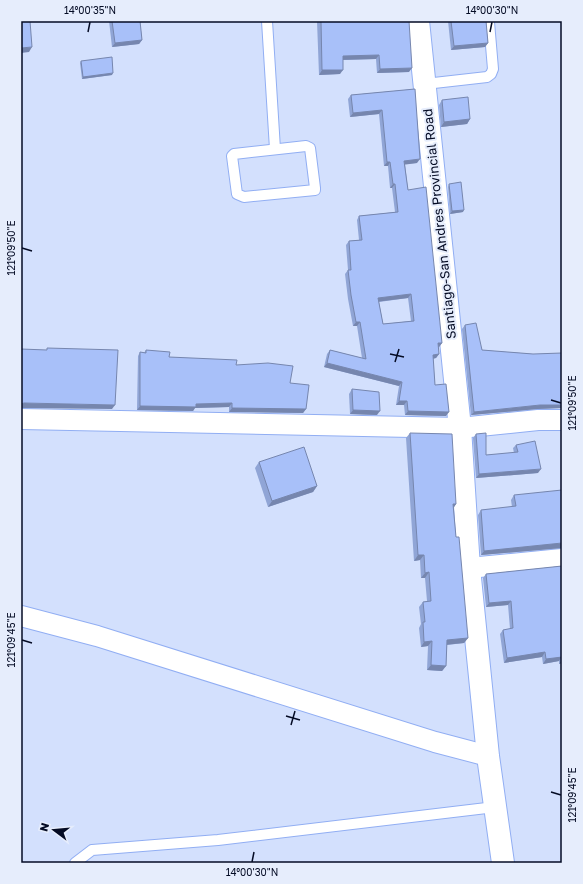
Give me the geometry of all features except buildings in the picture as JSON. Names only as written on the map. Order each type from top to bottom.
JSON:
[{"type":"street","name":"Santiago-San Andres Provincial Road","points":[[418,21],[460,428],[469,568],[488,756],[503,863]]},
{"type":"street","points":[[21,419],[460,428],[538,420],[562,420]]},
{"type":"street","points":[[469,568],[562,559]]},
{"type":"street","points":[[21,616],[97,636],[435,742],[488,756]]},
{"type":"lane","points":[[267,21],[275,149]]},
{"type":"lane","points":[[425,84],[487,77],[491,74],[493,69],[489,22]]},
{"type":"lane","points":[[306,146],[310,148],[316,188],[315,190],[244,197],[237,194],[232,156],[234,154],[275,149],[306,146]]},
{"type":"lane","points":[[75,863],[92,850],[218,840],[495,807]]}]
